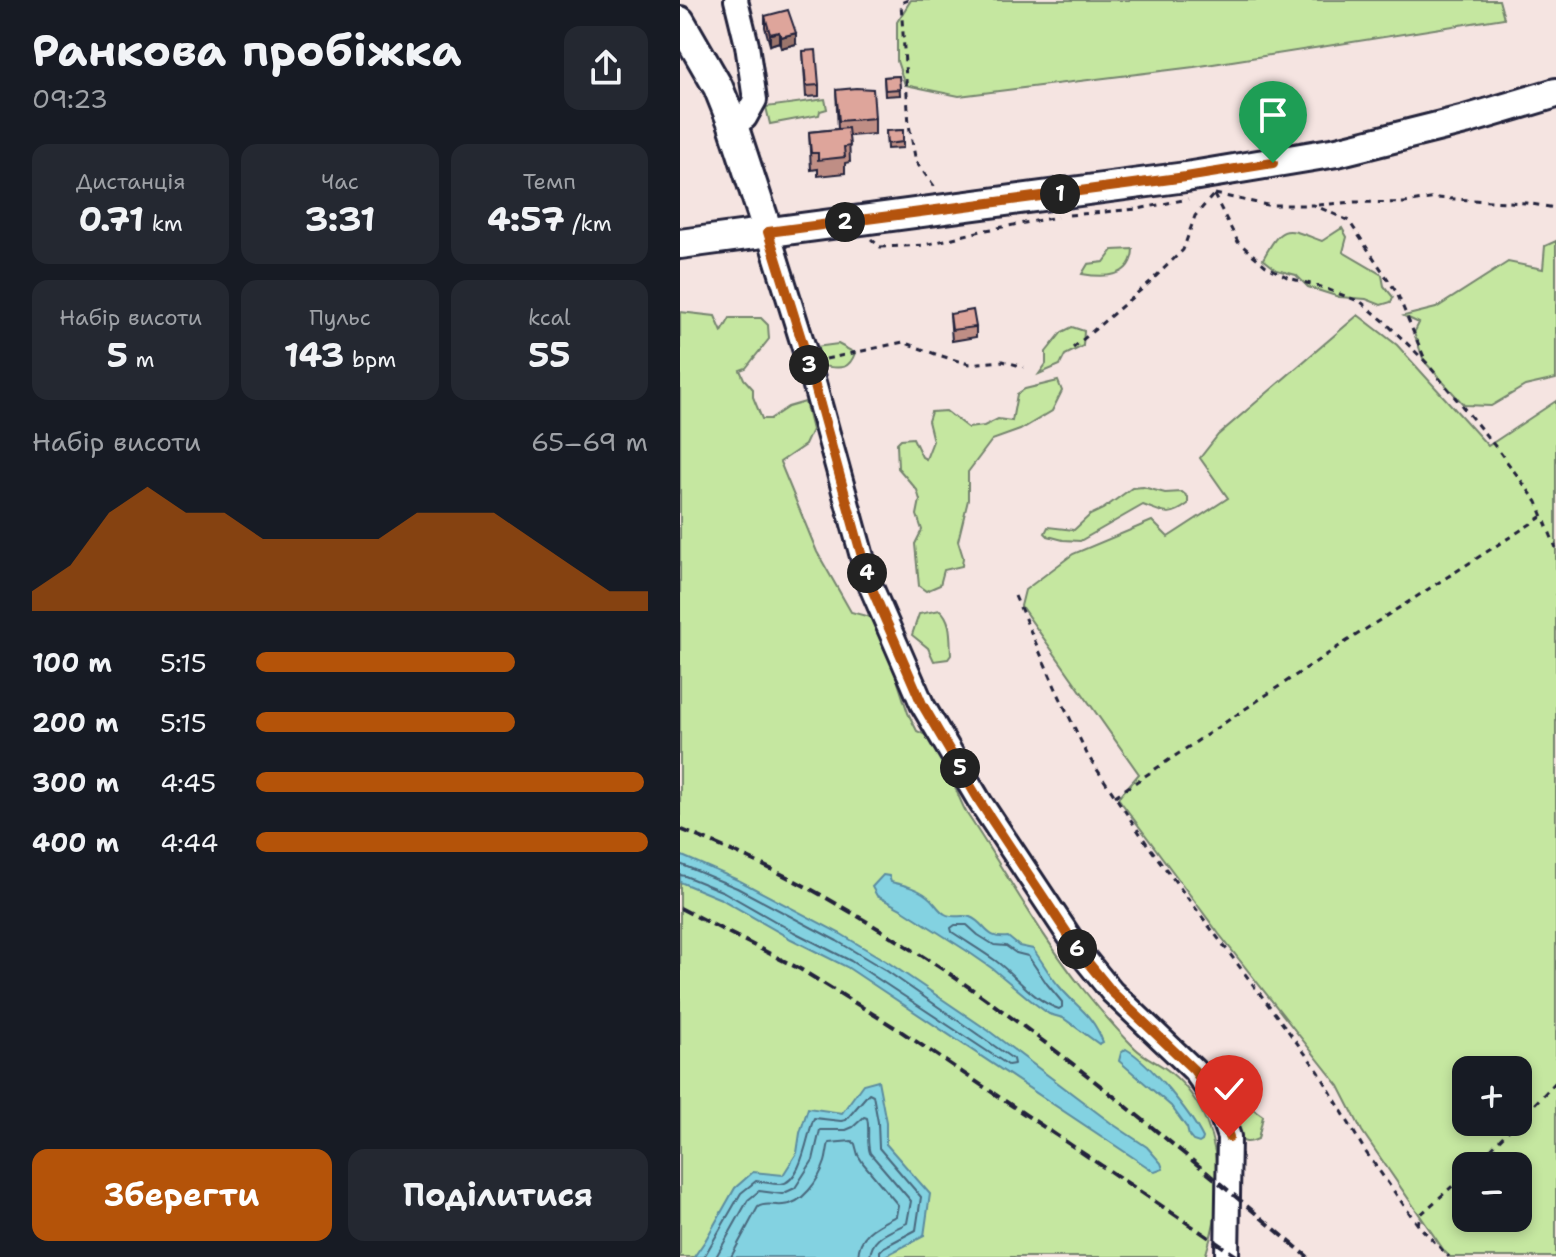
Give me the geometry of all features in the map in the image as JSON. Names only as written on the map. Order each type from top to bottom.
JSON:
[{"type":"main road","points":[[680,21],[718,87],[768,232]]},
{"type":"main road","points":[[680,244],[940,210],[1212,184],[1400,138],[1556,93]]},
{"type":"street","points":[[732,122],[745,118],[755,100],[747,45],[736,0]]},
{"type":"street","points":[[768,232],[808,361],[869,582],[922,704],[980,802],[1081,954],[1112,992],[1194,1070],[1217,1103],[1229,1137],[1227,1257]]},
{"type":"path","points":[[908,0],[901,3],[909,125],[916,162],[938,191],[940,210]]},
{"type":"path","points":[[1073,348],[1183,250],[1195,216],[1212,184]]},
{"type":"path","points":[[1212,184],[1238,242],[1266,266],[1289,278],[1361,302],[1426,362],[1537,502],[1556,548]]},
{"type":"path","points":[[851,222],[880,247],[925,245],[1061,216],[1138,209],[1212,184],[1267,205],[1404,203],[1436,198],[1526,203],[1556,208]]},
{"type":"path","points":[[1314,205],[1349,221],[1397,293],[1426,362]]},
{"type":"path","points":[[808,361],[832,359],[903,342],[969,364],[1003,361],[1024,367]]},
{"type":"path","points":[[1115,796],[1347,641],[1543,516]]},
{"type":"path","points":[[1015,596],[1088,756],[1147,844],[1319,1072],[1365,1151],[1418,1225],[1449,1257]]},
{"type":"path","points":[[1532,1106],[1556,1082]]},
{"type":"path","points":[[1487,1152],[1503,1136]]},
{"type":"path","points":[[1418,1225],[1420,1215],[1452,1186]]},
{"type":"green space","points":[[911,0],[1499,0],[1504,18],[1194,67],[959,96],[905,85],[897,61],[897,22]]},
{"type":"green space","points":[[825,99],[827,109],[820,111],[819,115],[770,124],[766,107]]},
{"type":"green space","points":[[1342,228],[1347,237],[1343,252],[1382,275],[1384,286],[1393,297],[1391,302],[1381,305],[1308,287],[1296,275],[1277,270],[1263,259],[1276,239],[1286,231],[1322,241]]},
{"type":"green space","points":[[1556,241],[1556,379],[1525,386],[1491,406],[1464,405],[1424,361],[1414,333],[1419,323],[1404,316],[1436,308],[1508,262],[1543,269],[1545,246]]},
{"type":"green space","points":[[1133,249],[1128,266],[1116,274],[1082,274],[1088,264],[1104,262],[1113,250]]},
{"type":"green space","points":[[680,312],[715,316],[722,332],[730,318],[761,318],[768,325],[769,339],[746,368],[740,370],[753,389],[762,419],[770,419],[788,407],[805,402],[812,430],[805,445],[780,462],[817,552],[851,612],[870,617],[892,664],[917,731],[926,736],[941,756],[969,817],[1052,947],[1115,1027],[1139,1052],[1176,1077],[1203,1114],[1212,1138],[1218,1172],[1217,1206],[1205,1257],[680,1257]]},
{"type":"green space","points":[[1358,315],[1397,345],[1488,446],[1556,401],[1556,1257],[1450,1257],[1445,1252],[1362,1131],[1339,1086],[1219,934],[1118,798],[1139,774],[1021,606],[1025,590],[1073,554],[1152,521],[1168,537],[1228,498],[1200,458],[1218,435]]},
{"type":"green space","points":[[1072,327],[1084,331],[1083,346],[1065,355],[1060,365],[1039,374],[1046,364],[1046,352],[1062,332]]},
{"type":"green space","points":[[838,344],[855,353],[849,364],[841,367],[819,366],[815,347]]},
{"type":"green space","points":[[1058,381],[1062,391],[1052,411],[1020,430],[992,440],[968,472],[968,500],[958,541],[963,557],[962,566],[944,570],[940,585],[926,591],[919,586],[915,544],[922,530],[917,515],[920,500],[917,490],[898,468],[897,443],[901,439],[913,438],[926,459],[933,441],[928,421],[931,412],[946,411],[968,428],[984,426],[998,419],[1012,421],[1017,394]]},
{"type":"green space","points":[[1143,487],[1165,493],[1182,492],[1188,497],[1188,504],[1171,513],[1143,505],[1080,541],[1063,540],[1045,533],[1048,527],[1074,530],[1090,515],[1132,488]]},
{"type":"green space","points":[[940,610],[948,624],[951,655],[948,659],[934,661],[928,648],[912,635],[919,614]]},
{"type":"green space","points":[[1211,1063],[1232,1074],[1249,1106],[1263,1116],[1258,1139],[1245,1142],[1234,1134],[1201,1066]]},
{"type":"water","points":[[680,855],[740,881],[889,963],[989,1031],[1147,1147],[1163,1169],[1155,1172],[847,967],[721,899],[680,882]]},
{"type":"water","points":[[883,875],[889,876],[891,882],[923,893],[945,914],[970,917],[990,934],[1008,937],[1019,946],[1033,949],[1055,982],[1089,1017],[1103,1042],[1099,1044],[1063,1018],[1049,1014],[967,951],[877,896],[872,887]]},
{"type":"water","points":[[1126,1049],[1169,1089],[1189,1115],[1202,1141],[1193,1141],[1171,1106],[1119,1061]]},
{"type":"water","points":[[878,1080],[886,1122],[886,1144],[930,1194],[924,1236],[883,1257],[694,1257],[735,1188],[753,1172],[783,1175],[797,1153],[808,1108],[842,1113],[863,1084]]},
{"type":"building","points":[[788,10],[796,33],[781,37],[779,32],[770,34],[765,16]]},
{"type":"building","points":[[816,50],[819,85],[806,86],[803,51]]},
{"type":"building","points":[[899,76],[900,89],[885,90],[884,77]]},
{"type":"building","points":[[873,89],[875,118],[839,121],[836,90]]},
{"type":"building","points":[[848,128],[850,146],[844,147],[845,157],[818,160],[818,153],[811,153],[809,132]]},
{"type":"building","points":[[903,130],[903,142],[887,144],[886,131]]},
{"type":"building","points":[[973,310],[976,327],[952,330],[950,314]]},
{"type":"railway","points":[[680,829],[806,887],[958,979],[1118,1100],[1308,1257]]},
{"type":"railway","points":[[680,908],[800,969],[899,1030],[1238,1257]]},
{"type":"route","points":[[1229,1137],[1217,1103],[1194,1070],[1112,992],[1081,954],[980,802],[922,704],[869,582],[808,361],[768,232],[1273,163]]}]
